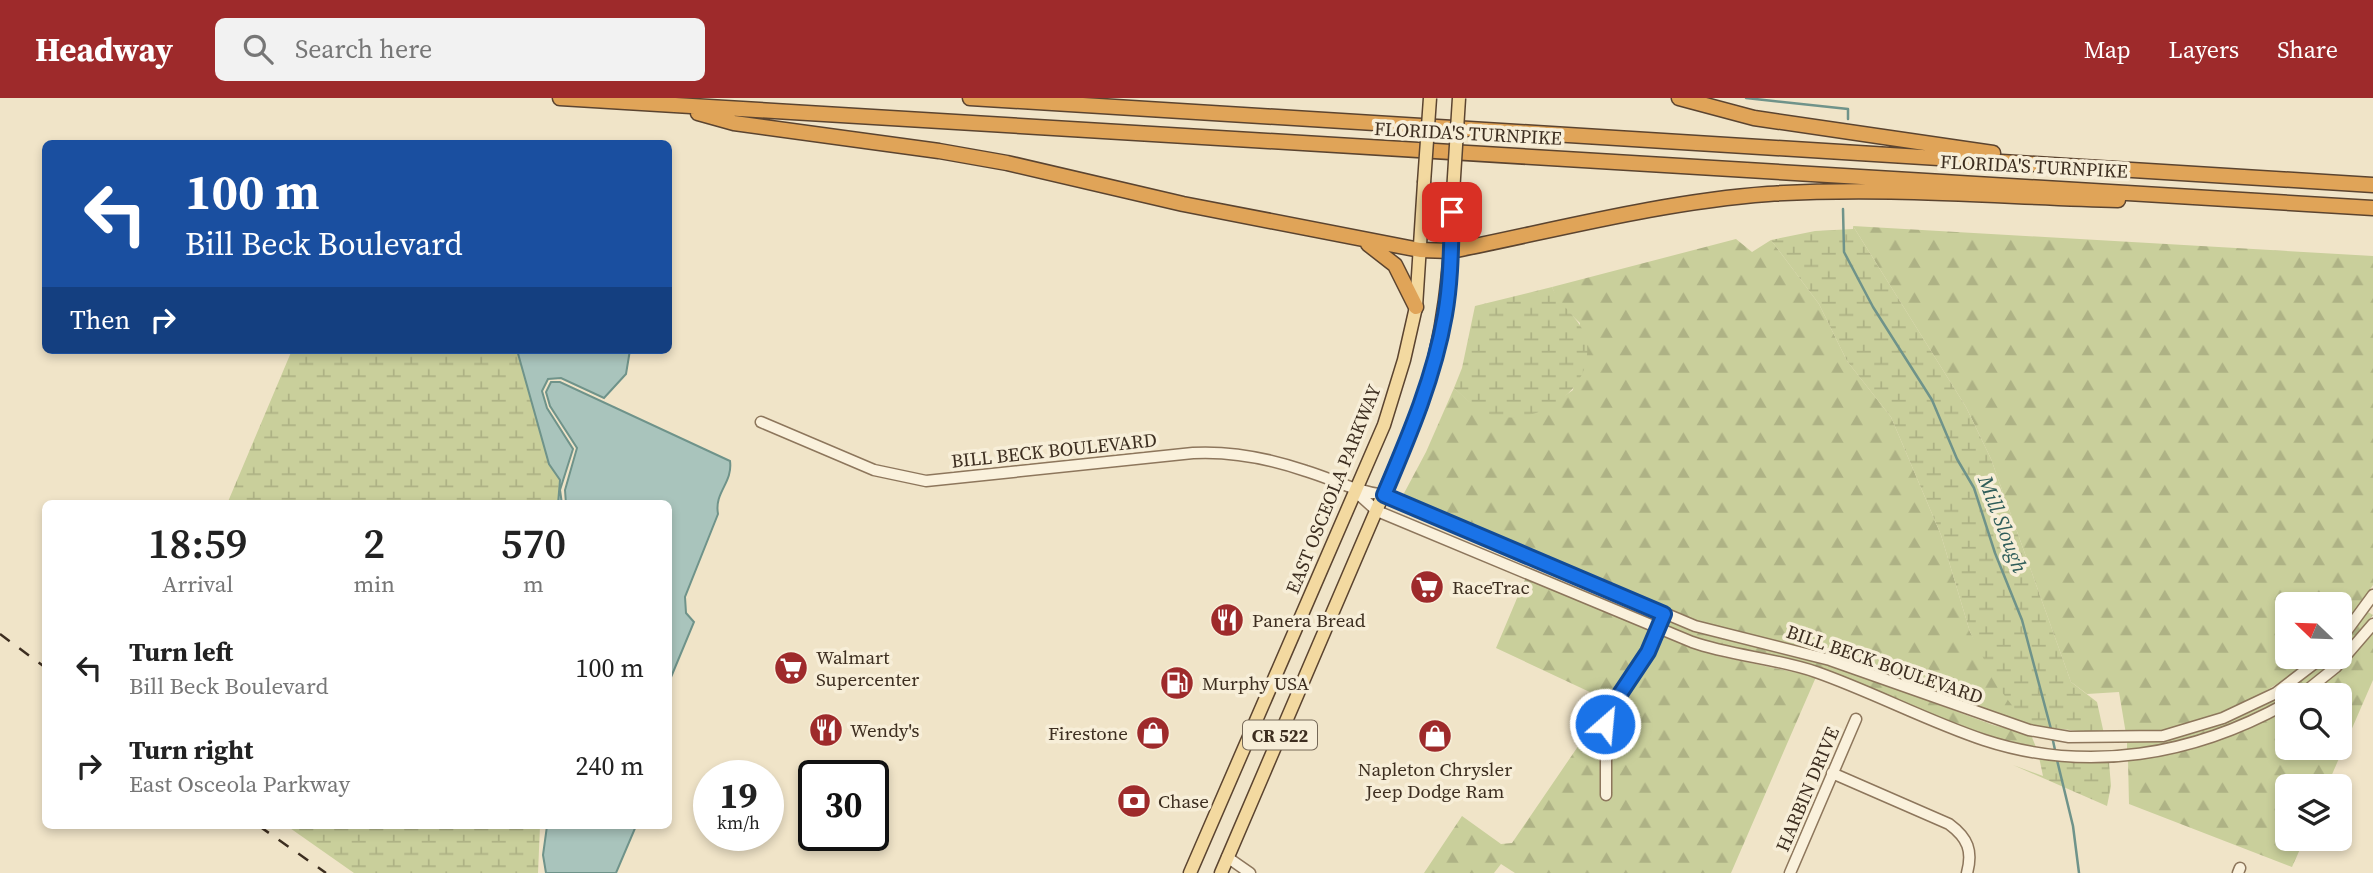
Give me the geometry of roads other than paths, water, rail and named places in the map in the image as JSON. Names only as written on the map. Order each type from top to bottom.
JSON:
[{"type":"highway","name":"FLORIDA'S TURNPIKE","points":[[560,98],[2373,208]]},
{"type":"highway","name":"FLORIDA'S TURNPIKE","points":[[970,98],[2373,185]]},
{"type":"highway","points":[[1679,98],[1754,118],[2064,165]]},
{"type":"highway","points":[[669,105],[734,123],[993,161],[1183,204],[1420,250],[1451,251],[1658,208],[1818,192],[2329,205]]},
{"type":"highway","points":[[1354,237],[1379,251],[1395,265],[1416,307]]},
{"type":"main road","name":"EAST OSCEOLA PARKWAY","points":[[1190,873],[1356,492],[1388,412],[1416,307],[1430,98]]},
{"type":"main road","name":"CR 522","points":[[1220,873],[1384,495],[1431,374],[1445,314],[1459,98]]},
{"type":"street","name":"BILL BECK BOULEVARD","points":[[761,422],[874,470],[900,478],[926,481],[1210,453],[1298,468],[1356,492],[1384,495],[1664,614],[1732,636],[1830,660],[1990,719],[2029,730],[2090,738],[2163,736],[2223,718],[2276,694],[2308,669]]},
{"type":"street","name":"BILL BECK BOULEVARD","points":[[1356,492],[1377,511],[1719,652],[1813,671],[1984,740],[2018,749],[2096,758],[2143,755],[2201,742],[2275,708]]},
{"type":"street","points":[[2352,627],[2369,608],[2373,595]]},
{"type":"street","points":[[1606,795],[1606,715],[1639,668],[1664,614]]},
{"type":"street","points":[[2316,683],[2336,667],[2373,624]]},
{"type":"street","name":"HARBIN DRIVE","points":[[1791,872],[1856,719]]},
{"type":"street","points":[[1832,773],[1961,832],[1971,856],[1967,873]]},
{"type":"street","points":[[1227,857],[1250,873]]},
{"type":"water","points":[[518,354],[629,354],[626,374],[604,398],[561,378],[548,379],[542,391],[547,408],[573,449],[560,490],[561,500],[558,500],[560,480],[549,464]]},
{"type":"water","points":[[551,382],[560,382],[730,461],[729,475],[717,506],[718,514],[685,597],[686,613],[694,622],[672,675],[672,500],[566,500],[565,490],[577,448],[550,406],[546,392]]},
{"type":"water","points":[[547,829],[635,829],[616,873],[546,873],[543,855]]},
{"type":"waterway","name":"Mill Slough","points":[[1746,98],[1848,109],[1848,119]]},
{"type":"waterway","name":"Mill Slough","points":[[1843,209],[1844,252],[1873,307],[1932,400],[1957,459],[1974,488],[1995,553],[2022,620],[2051,729]]},
{"type":"waterway","name":"Mill Slough","points":[[2052,736],[2055,750]]},
{"type":"waterway","name":"Mill Slough","points":[[2057,760],[2073,826],[2079,873]]},
{"type":"railway","points":[[0,634],[42,665]]},
{"type":"railway","points":[[263,829],[326,873]]},
{"type":"place","name":"RaceTrac","points":[[1427,587]]},
{"type":"place","name":"Panera Bread","points":[[1227,620]]},
{"type":"place","name":"Walmart Supercenter","points":[[791,668]]},
{"type":"place","name":"Murphy USA","points":[[1177,683]]},
{"type":"place","name":"Wendy's","points":[[826,730]]},
{"type":"place","name":"Firestone","points":[[1153,733]]},
{"type":"place","name":"Napleton Chrysler Jeep Dodge Ram","points":[[1435,736]]},
{"type":"place","name":"Chase","points":[[1134,801]]}]
